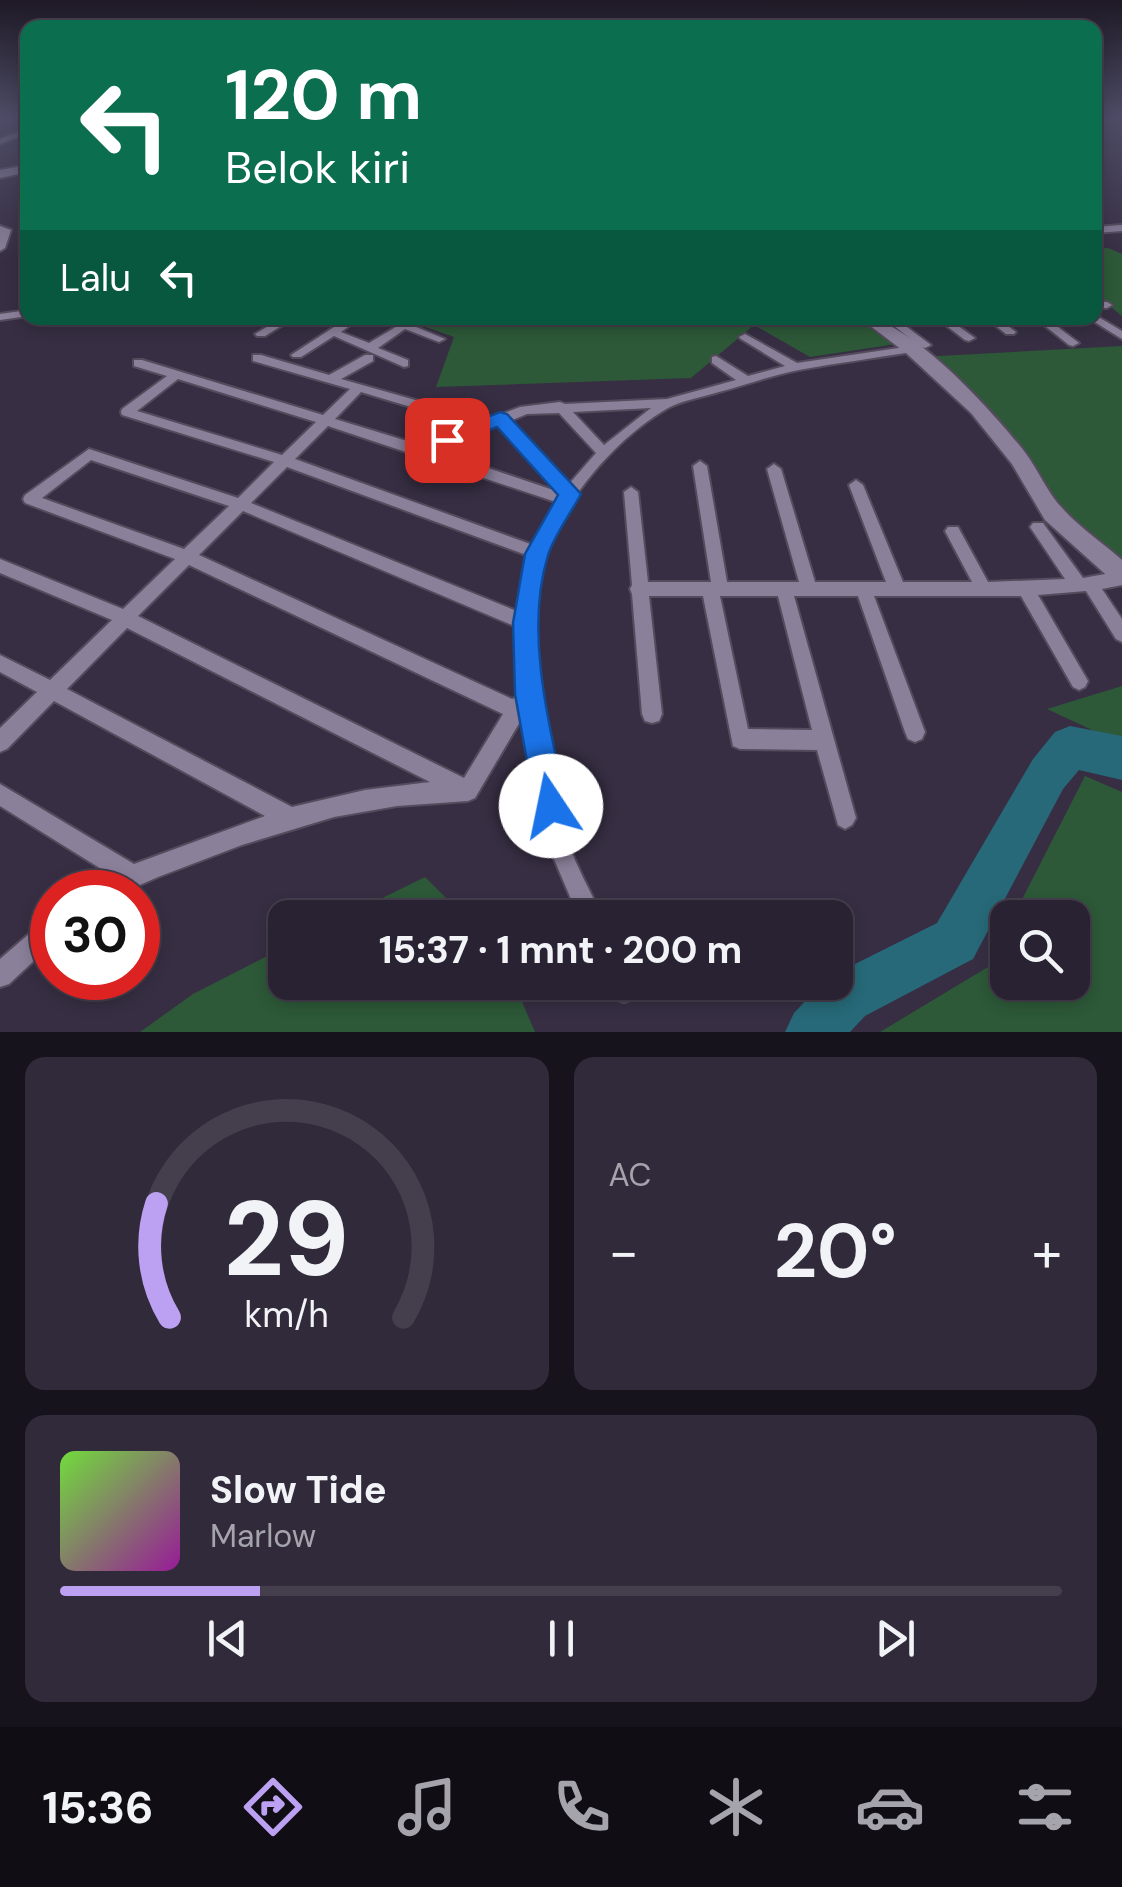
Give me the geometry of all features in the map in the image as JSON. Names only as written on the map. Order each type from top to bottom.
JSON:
[{"type":"street","points":[[1102,226],[1109,229]]},
{"type":"street","points":[[1102,230],[1122,228]]},
{"type":"street","points":[[0,229],[6,230],[0,248]]},
{"type":"street","points":[[261,334],[277,325]]},
{"type":"street","points":[[297,355],[344,325]]},
{"type":"street","points":[[330,380],[404,325],[439,339]]},
{"type":"street","points":[[880,325],[918,347]]},
{"type":"street","points":[[896,325],[997,430],[1054,514],[1122,576]]},
{"type":"street","points":[[951,325],[969,338]]},
{"type":"street","points":[[1000,325],[1010,332]]},
{"type":"street","points":[[1049,325],[1073,343]]},
{"type":"street","points":[[333,332],[370,353],[404,363]]},
{"type":"street","points":[[745,337],[795,367]]},
{"type":"street","points":[[421,450],[525,410],[667,403],[795,367],[918,347]]},
{"type":"street","points":[[257,358],[421,406]]},
{"type":"street","points":[[716,360],[746,380]]},
{"type":"street","points":[[138,363],[569,497]]},
{"type":"street","points":[[174,376],[127,412],[284,460],[536,554]]},
{"type":"street","points":[[0,742],[358,388]]},
{"type":"street","points":[[584,900],[558,843],[529,694],[526,623],[536,554],[569,497],[604,452],[639,420],[667,403]]},
{"type":"street","points":[[560,406],[604,452]]},
{"type":"street","points":[[500,418],[569,497]]},
{"type":"street","points":[[514,710],[187,557],[30,499],[89,454],[240,504],[526,623]]},
{"type":"street","points":[[700,466],[740,739],[824,740]]},
{"type":"street","points":[[774,469],[809,588]]},
{"type":"street","points":[[856,485],[897,588]]},
{"type":"street","points":[[631,492],[652,714]]},
{"type":"street","points":[[1038,527],[1122,634]]},
{"type":"street","points":[[952,531],[983,588]]},
{"type":"street","points":[[0,566],[125,618],[468,791]]},
{"type":"street","points":[[638,590],[1026,588],[1084,584],[1122,576]]},
{"type":"street","points":[[784,588],[845,818]]},
{"type":"street","points":[[863,588],[915,732]]},
{"type":"street","points":[[1026,588],[1080,681]]},
{"type":"street","points":[[0,663],[288,817]]},
{"type":"street","points":[[468,791],[514,710],[529,694]]},
{"type":"street","points":[[145,870],[288,817],[399,792],[468,791]]},
{"type":"street","points":[[0,794],[123,870]]},
{"type":"street","points":[[1,972],[30,948]]},
{"type":"green space","points":[[1102,248],[1122,254],[1122,316],[1102,300]]},
{"type":"green space","points":[[420,325],[754,325],[691,378],[436,387],[454,337]]},
{"type":"green space","points":[[754,325],[881,325],[903,343],[810,357]]},
{"type":"green space","points":[[1122,346],[1122,564],[1046,498],[1024,456],[920,357]]},
{"type":"green space","points":[[1122,686],[1122,744],[1047,709]]},
{"type":"green space","points":[[1085,776],[1122,792],[1122,1032],[880,1032],[990,963],[990,1000],[1090,1000],[1090,900],[1022,900]]},
{"type":"green space","points":[[425,877],[448,900],[378,900]]},
{"type":"green space","points":[[268,956],[268,1000],[521,1000],[535,1032],[140,1032],[193,994]]},
{"type":"waterway","points":[[813,1032],[846,997],[955,941],[1048,774],[1070,747],[1122,758]]},
{"type":"route","points":[[447,440],[500,418],[570,494],[536,554],[526,623],[529,694],[551,806]]}]
